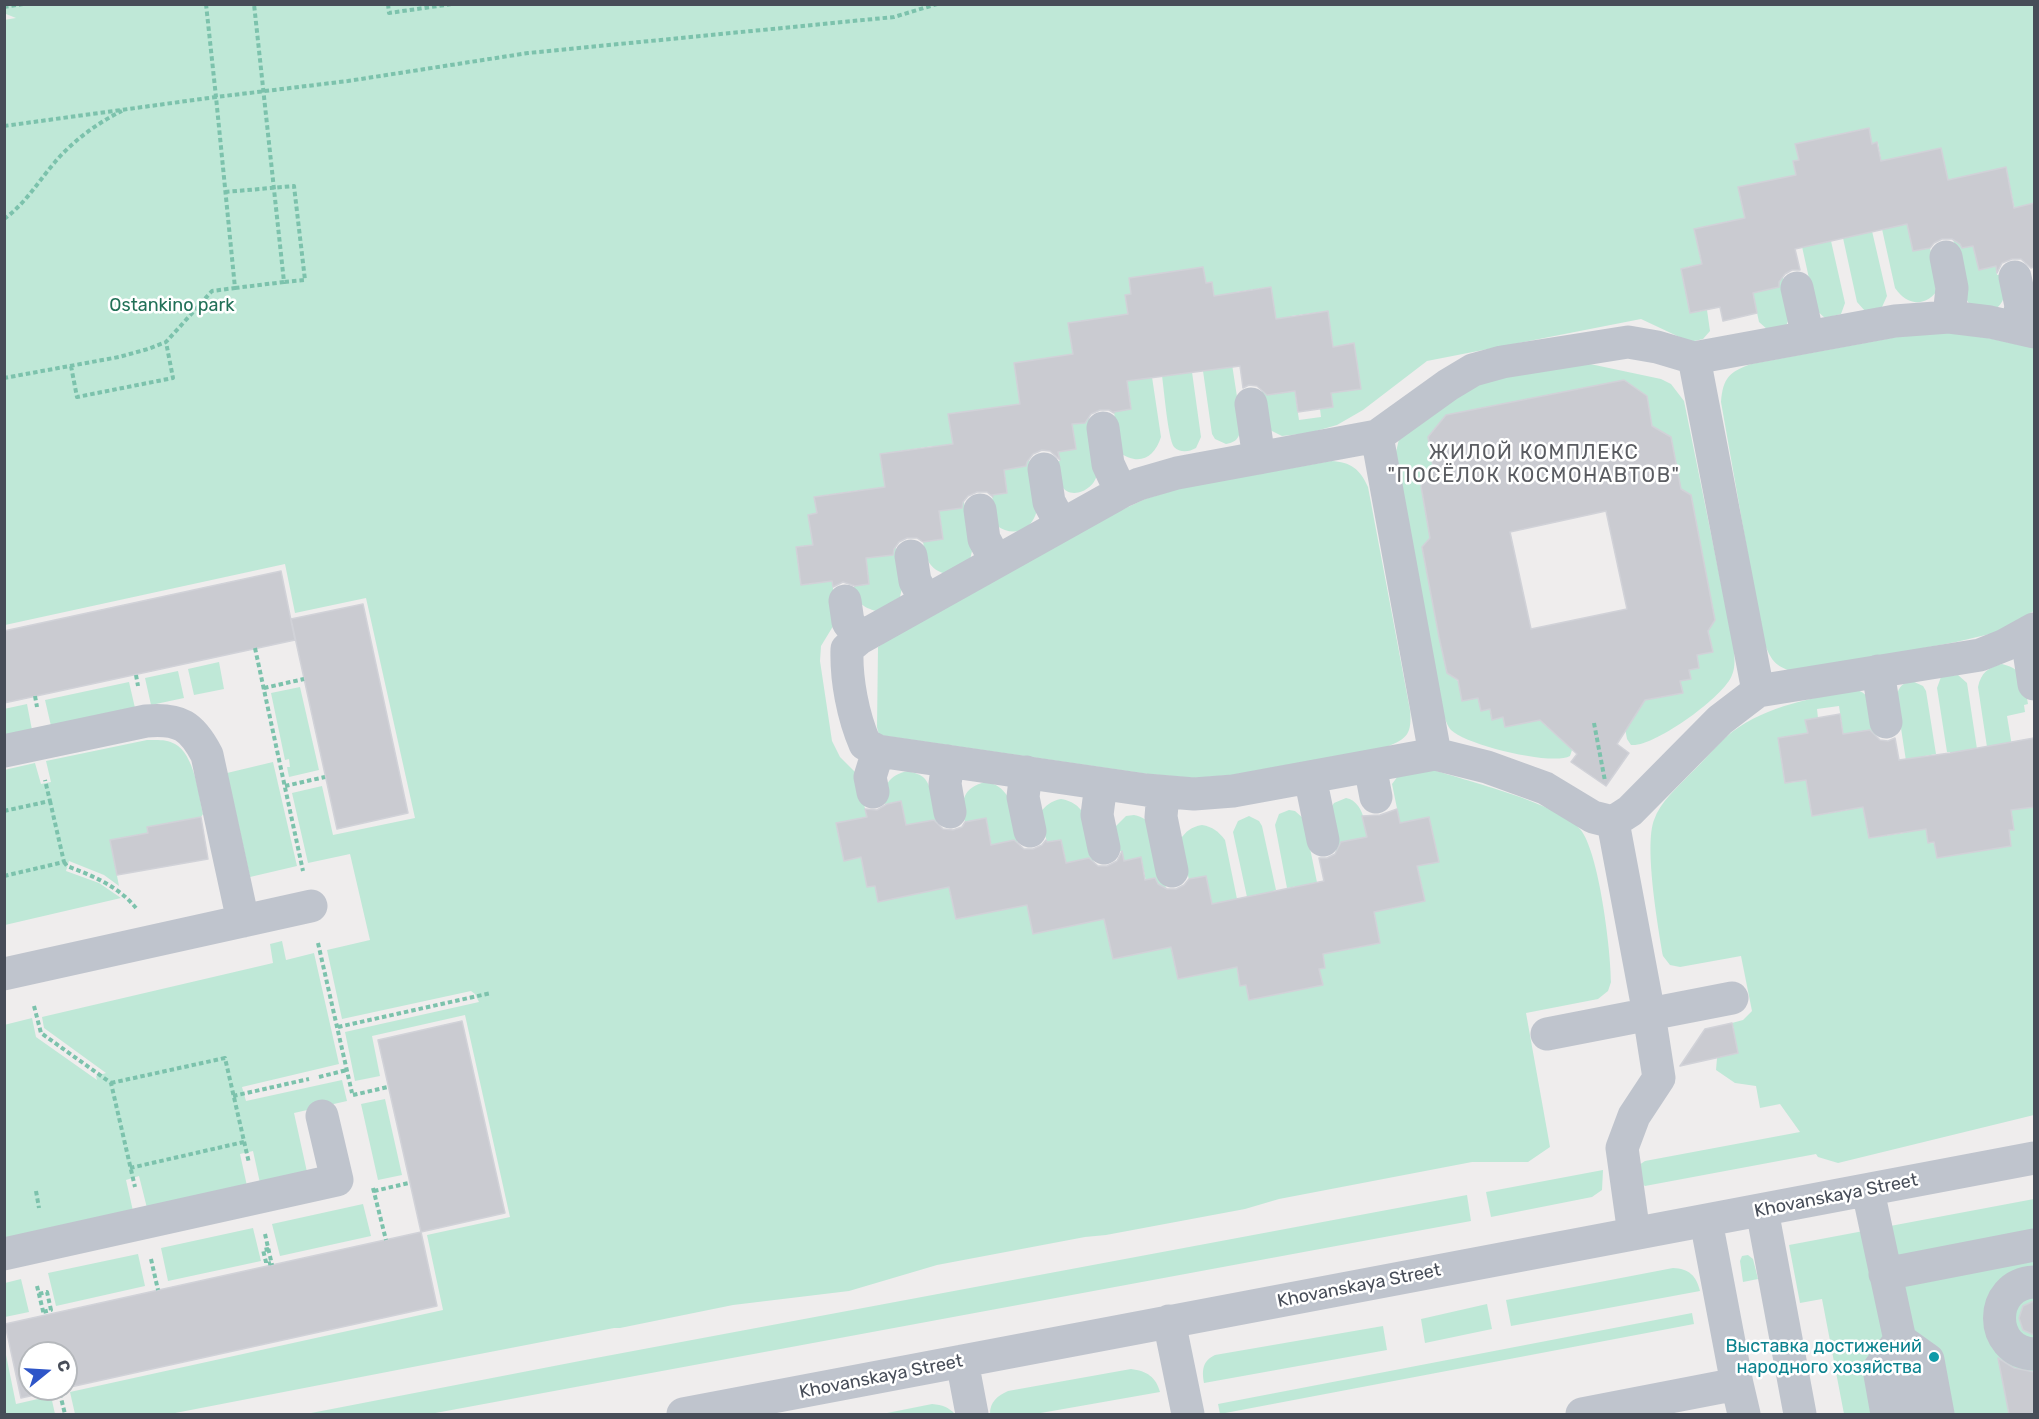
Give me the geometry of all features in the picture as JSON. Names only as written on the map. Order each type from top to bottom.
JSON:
[{"type":"street","points":[[1946,257],[1952,288],[1949,317]]},
{"type":"street","points":[[2015,277],[2026,330],[1949,317],[1895,321],[1808,337],[1749,339],[1694,358],[1657,347],[1628,342],[1502,362],[1473,370],[1448,385],[1377,436],[1177,473],[1121,492],[860,638],[847,649],[847,666],[859,730],[865,744],[878,751],[1163,792],[1194,794],[1233,791],[1310,777],[1373,782],[1435,754],[1487,767],[1545,788],[1593,817],[1613,822],[1630,811],[1720,720],[1758,691],[1980,655],[2028,633],[2034,684]]},
{"type":"street","points":[[1797,288],[1808,337]]},
{"type":"street","points":[[1694,358],[1758,691]]},
{"type":"street","points":[[1251,404],[1259,458]]},
{"type":"street","points":[[1103,428],[1108,464],[1121,492]]},
{"type":"street","points":[[1377,436],[1435,754]]},
{"type":"street","points":[[1044,469],[1048,502],[1061,524]]},
{"type":"street","points":[[980,510],[984,539],[996,561]]},
{"type":"street","points":[[911,556],[915,581],[926,601]]},
{"type":"street","points":[[845,601],[849,622],[860,638]]},
{"type":"street","points":[[1878,671],[1886,722]]},
{"type":"street","points":[[4,751],[146,720],[164,719],[182,724],[196,735],[207,756],[243,921]]},
{"type":"street","points":[[873,792],[870,777],[878,751]]},
{"type":"street","points":[[948,761],[945,784],[950,812]]},
{"type":"street","points":[[1026,772],[1023,797],[1029,831]]},
{"type":"street","points":[[1310,777],[1323,840]]},
{"type":"street","points":[[1101,783],[1097,815],[1104,848]]},
{"type":"street","points":[[1163,792],[1161,817],[1172,871]]},
{"type":"street","points":[[1613,822],[1659,1078],[1634,1116],[1623,1149],[1634,1234]]},
{"type":"street","points":[[15,972],[311,906]]},
{"type":"street","points":[[1546,1034],[1732,998]]},
{"type":"street","points":[[4,1254],[337,1180],[322,1116]]},
{"type":"street","name":"Khovanskaya Street","points":[[683,1414],[2034,1158]]},
{"type":"street","points":[[1868,1191],[1900,1340],[1913,1414]]},
{"type":"street","points":[[1762,1210],[1800,1414]]},
{"type":"street","points":[[1582,1414],[1740,1399],[1706,1221]]},
{"type":"street","points":[[1886,1274],[2034,1245]]},
{"type":"street","points":[[2034,1282],[2019,1286],[2009,1293],[2002,1304],[1999,1316],[2000,1329],[2006,1340],[2015,1349],[2034,1354]]},
{"type":"street","points":[[1169,1322],[1188,1414]]},
{"type":"street","points":[[1887,1414],[1879,1369],[1900,1340]]},
{"type":"street","points":[[1900,1340],[1928,1360],[1938,1414]]},
{"type":"street","points":[[962,1361],[972,1414]]},
{"type":"path","points":[[4,7],[22,4]]},
{"type":"path","points":[[206,4],[235,288]]},
{"type":"path","points":[[254,4],[284,282]]},
{"type":"path","points":[[388,4],[389,13],[452,4]]},
{"type":"path","points":[[4,126],[528,53],[894,16],[936,4]]},
{"type":"path","points":[[4,219],[24,201],[56,161],[74,143],[104,120],[127,109]]},
{"type":"path","points":[[4,378],[119,357],[166,342],[213,291],[304,280],[294,186],[225,192]]},
{"type":"path","points":[[71,366],[77,397],[173,378],[166,342]]},
{"type":"path","points":[[255,648],[355,1106]]},
{"type":"path","points":[[264,688],[304,679]]},
{"type":"path","points":[[1594,723],[1613,822]]},
{"type":"path","points":[[36,744],[64,862],[67,866],[101,879],[120,892],[135,907],[144,943]]},
{"type":"path","points":[[285,786],[325,777]]},
{"type":"path","points":[[4,811],[50,801]]},
{"type":"path","points":[[4,876],[64,862]]},
{"type":"path","points":[[15,972],[40,1033],[111,1083],[130,1168],[244,1142],[225,1058],[111,1083]]},
{"type":"path","points":[[338,1027],[491,993]]},
{"type":"path","points":[[233,1096],[347,1070]]},
{"type":"path","points":[[353,1095],[388,1087]]},
{"type":"path","points":[[372,1180],[386,1240]]},
{"type":"path","points":[[374,1191],[409,1183]]},
{"type":"path","points":[[268,1249],[263,1250],[266,1264],[272,1264],[270,1257]]},
{"type":"path","points":[[39,1294],[47,1292],[51,1310],[44,1314],[41,1302]]},
{"type":"green space","name":"Ostankino park","points":[[6,4],[2034,5],[2034,211],[2016,215],[2006,167],[1965,185],[1883,170],[1878,143],[1872,144],[1868,128],[1795,144],[1799,160],[1793,162],[1798,185],[1773,180],[1739,187],[1747,226],[1730,221],[1694,229],[1703,270],[1691,266],[1681,269],[1690,313],[1707,310],[1710,331],[1703,339],[1690,342],[1641,319],[1427,361],[1363,410],[1337,425],[1309,433],[1282,436],[1270,430],[1261,387],[1292,373],[1299,420],[1321,417],[1320,409],[1331,393],[1353,343],[1343,345],[1344,351],[1334,353],[1328,311],[1291,316],[1277,327],[1271,287],[1236,292],[1215,306],[1206,283],[1129,278],[1131,294],[1126,295],[1130,322],[1111,317],[1069,323],[1075,363],[1021,411],[1000,407],[949,414],[954,450],[933,446],[881,454],[886,494],[861,490],[814,497],[817,513],[808,515],[813,545],[796,547],[801,585],[832,581],[836,609],[835,623],[821,646],[820,661],[832,741],[840,757],[857,774],[867,817],[837,824],[844,861],[861,857],[868,887],[947,880],[956,919],[1007,909],[1006,902],[1103,912],[1113,959],[1155,950],[1170,939],[1178,978],[1220,970],[1235,958],[1240,985],[1246,985],[1249,999],[1323,985],[1319,969],[1325,967],[1320,944],[1345,950],[1380,943],[1372,904],[1389,909],[1425,901],[1416,860],[1428,864],[1439,862],[1429,817],[1400,823],[1392,784],[1398,776],[1432,770],[1440,772],[1535,803],[1554,811],[1580,829],[1593,858],[1603,902],[1611,982],[1608,991],[1598,999],[1526,1013],[1550,1147],[1528,1162],[1472,1162],[1279,1199],[1245,1209],[937,1265],[849,1291],[733,1305],[170,1414],[75,1414],[72,1401],[78,1401],[78,1390],[443,1310],[427,1235],[510,1217],[465,1015],[372,1036],[380,1076],[355,1081],[345,1032],[479,1002],[471,991],[342,1019],[327,950],[370,940],[350,854],[308,863],[292,793],[322,786],[333,835],[415,818],[366,598],[295,613],[285,564],[5,625],[4,20],[16,18],[6,14]]},
{"type":"green space","points":[[1904,210],[1913,251],[1930,248],[1939,288],[1929,299],[1923,301],[1906,299],[1895,288],[1882,229]]},
{"type":"green space","points":[[1970,230],[1979,269],[1996,266],[1997,275],[2003,274],[2003,299],[1994,310],[1971,306],[1966,299],[1952,234]]},
{"type":"green space","points":[[1872,231],[1887,296],[1882,307],[1865,311],[1857,302],[1843,238]]},
{"type":"green space","points":[[1799,233],[1821,243],[1831,241],[1845,303],[1841,314],[1825,318],[1816,310]]},
{"type":"green space","points":[[1749,275],[1783,277],[1791,314],[1786,326],[1768,330],[1759,322]]},
{"type":"green space","points":[[1944,332],[2034,348],[2034,611],[1994,633],[1956,642],[1794,672],[1782,667],[1771,657],[1763,640],[1721,402],[1723,387],[1732,373],[1751,364],[1897,337]]},
{"type":"green space","points":[[1230,351],[1241,423],[1238,437],[1234,442],[1226,444],[1215,439],[1212,434],[1203,371]]},
{"type":"green space","points":[[1590,364],[1661,379],[1671,384],[1684,401],[1734,647],[1734,668],[1727,684],[1687,719],[1655,738],[1641,744],[1631,745],[1627,739],[1623,717],[1645,700],[1682,693],[1680,681],[1691,679],[1689,670],[1699,668],[1697,655],[1713,652],[1708,631],[1715,620],[1711,602],[1695,559],[1701,549],[1691,495],[1681,489],[1671,437],[1660,431],[1653,432],[1647,396],[1624,380],[1446,415],[1428,437],[1435,474],[1427,476],[1421,486],[1447,672],[1478,698],[1481,710],[1490,709],[1492,719],[1503,717],[1505,727],[1540,720],[1551,730],[1567,728],[1572,750],[1570,756],[1546,758],[1528,756],[1473,742],[1460,736],[1450,729],[1444,717],[1395,456],[1400,435],[1483,379]]},
{"type":"green space","points":[[1125,367],[1152,377],[1161,437],[1150,455],[1139,459],[1133,459],[1119,452],[1114,412],[1131,409]]},
{"type":"green space","points":[[1192,372],[1201,437],[1196,448],[1182,451],[1176,449],[1172,442],[1162,376]]},
{"type":"green space","points":[[1087,407],[1094,440],[1096,478],[1088,488],[1070,493],[1061,485],[1055,462],[1060,461],[1058,452],[1069,410]]},
{"type":"green space","points":[[1027,444],[1037,510],[1031,523],[1026,527],[1015,532],[1009,531],[996,525],[992,495],[1007,493],[1001,448]]},
{"type":"green space","points":[[1331,461],[1344,463],[1354,468],[1362,475],[1368,487],[1410,710],[1409,730],[1404,738],[1386,747],[1232,775],[1194,778],[1148,774],[879,735],[877,727],[878,647],[885,642],[1111,515],[1145,499],[1181,488]]},
{"type":"green space","points":[[962,490],[972,551],[970,560],[947,574],[936,570],[929,563],[923,542],[943,539],[937,494]]},
{"type":"green space","points":[[894,537],[902,588],[900,597],[877,611],[872,610],[861,603],[856,596],[854,586],[869,584],[863,541]]},
{"type":"green space","points":[[219,662],[224,689],[194,695],[188,669]]},
{"type":"green space","points":[[2002,664],[2016,670],[2023,678],[2028,704],[2024,705],[2025,712],[2007,716],[2014,758],[1987,747],[1978,687],[1986,671]]},
{"type":"green space","points":[[178,671],[184,698],[151,705],[145,678]]},
{"type":"green space","points":[[1958,675],[1967,683],[1977,749],[1950,759],[1937,688],[1941,677]]},
{"type":"green space","points":[[1912,681],[1923,686],[1926,691],[1936,754],[1925,756],[1927,771],[1908,774],[1897,698],[1902,686]]},
{"type":"green space","points":[[129,682],[135,708],[51,726],[45,700]]},
{"type":"green space","points":[[300,687],[319,770],[289,777],[287,767],[290,767],[289,759],[285,760],[271,693]]},
{"type":"green space","points":[[1856,690],[1863,693],[1871,703],[1877,739],[1846,753],[1839,706],[1817,709],[1818,718],[1806,720],[1808,733],[1778,738],[1785,783],[1796,782],[1805,773],[1812,816],[1848,810],[1862,799],[1869,838],[1904,833],[1924,820],[1929,843],[2011,846],[2009,830],[2014,829],[2009,802],[2028,808],[2034,807],[2034,1115],[1838,1163],[1818,1157],[1816,1154],[1645,1186],[1641,1183],[1639,1165],[1645,1161],[1800,1132],[1780,1104],[1760,1108],[1756,1086],[1735,1083],[1716,1070],[1718,1047],[1734,1030],[1732,1023],[1743,1020],[1752,1011],[1741,956],[1680,967],[1670,965],[1663,956],[1651,867],[1651,832],[1654,820],[1669,795],[1732,732],[1776,709]]},
{"type":"green space","points":[[27,704],[32,730],[5,736],[4,709]]},
{"type":"green space","points":[[147,740],[172,742],[187,756],[197,786],[203,814],[201,817],[148,827],[148,833],[110,840],[119,886],[104,875],[69,861],[66,871],[99,883],[121,898],[5,925],[4,770],[35,763],[41,784],[51,782],[46,761]]},
{"type":"green space","points":[[273,762],[297,866],[250,877],[227,773]]},
{"type":"green space","points":[[908,771],[921,776],[928,784],[940,837],[910,843],[901,801],[885,804],[884,798],[888,782],[896,775]]},
{"type":"green space","points":[[986,782],[999,787],[1008,797],[1021,858],[995,863],[986,818],[965,822],[963,801],[965,796],[972,787]]},
{"type":"green space","points":[[1346,798],[1353,801],[1362,813],[1370,855],[1336,853],[1330,809],[1334,803]]},
{"type":"green space","points":[[1061,799],[1074,804],[1084,814],[1097,878],[1071,883],[1061,840],[1047,842],[1039,814],[1049,804]]},
{"type":"green space","points":[[1289,810],[1295,811],[1304,819],[1320,897],[1301,900],[1298,886],[1287,888],[1275,825],[1279,814]]},
{"type":"green space","points":[[1134,815],[1145,819],[1153,828],[1167,893],[1149,896],[1141,857],[1124,861],[1122,851],[1116,852],[1114,828],[1126,816]]},
{"type":"green space","points":[[1249,816],[1259,821],[1262,826],[1276,890],[1273,891],[1275,897],[1256,901],[1254,895],[1247,897],[1233,832],[1238,821]]},
{"type":"green space","points":[[1202,825],[1215,830],[1225,840],[1237,899],[1215,918],[1206,877],[1189,880],[1180,840],[1189,830]]},
{"type":"green space","points":[[282,941],[286,960],[314,953],[339,1064],[242,1087],[246,1101],[342,1080],[347,1101],[294,1113],[307,1172],[260,1183],[253,1151],[240,1154],[247,1186],[147,1208],[139,1176],[126,1180],[133,1211],[5,1239],[4,1025],[32,1018],[36,1037],[97,1080],[96,1076],[106,1073],[44,1028],[42,1017],[273,963],[270,944]]},
{"type":"green space","points":[[385,1099],[402,1175],[378,1180],[361,1104]]},
{"type":"green space","points":[[1603,1170],[1602,1190],[1592,1197],[1491,1217],[1486,1192]]},
{"type":"green space","points":[[1467,1195],[1471,1221],[430,1414],[306,1414],[585,1360]]},
{"type":"green space","name":"Выставка достижений народного хозяйства","points":[[2034,1199],[2034,1414],[1844,1414],[1822,1299],[1800,1303],[1789,1245]]},
{"type":"green space","points":[[363,1204],[371,1236],[280,1256],[272,1224]]},
{"type":"green space","points":[[253,1228],[261,1261],[168,1281],[161,1248]]},
{"type":"green space","points":[[138,1254],[145,1286],[56,1306],[48,1273]]},
{"type":"green space","points":[[1748,1255],[1753,1259],[1758,1279],[1743,1282],[1740,1261],[1742,1256]]},
{"type":"green space","points":[[1673,1268],[1691,1274],[1700,1291],[1511,1326],[1506,1300]]},
{"type":"green space","points":[[21,1279],[29,1312],[5,1317],[5,1283]]},
{"type":"green space","points":[[1487,1304],[1492,1329],[1425,1343],[1421,1319]]},
{"type":"green space","points":[[1692,1313],[1694,1324],[1220,1414],[1218,1404]]},
{"type":"green space","points":[[1383,1326],[1387,1350],[1204,1383],[1204,1367],[1215,1355]]},
{"type":"green space","points":[[5,1350],[16,1404],[29,1401],[52,1401],[55,1414],[5,1414]]},
{"type":"green space","points":[[1131,1369],[1142,1371],[1150,1376],[1156,1382],[1160,1392],[1035,1414],[990,1414],[995,1400],[1008,1391]]},
{"type":"green space","points":[[932,1404],[945,1407],[955,1414],[882,1414]]},
{"type":"building","points":[[1869,128],[1872,144],[1877,142],[1881,161],[1941,148],[1948,180],[2006,167],[2014,208],[2034,203],[2034,267],[2031,268],[2021,259],[2012,259],[2002,263],[1997,273],[1996,266],[1979,270],[1973,246],[1962,248],[1952,239],[1942,239],[1930,248],[1913,251],[1907,224],[1795,249],[1800,270],[1792,270],[1785,274],[1779,282],[1779,287],[1753,293],[1757,313],[1723,321],[1720,307],[1690,313],[1681,269],[1702,264],[1694,229],[1745,218],[1738,187],[1796,175],[1793,161],[1799,160],[1795,144]]},
{"type":"building","points":[[1203,267],[1206,283],[1212,282],[1214,296],[1271,287],[1276,319],[1328,311],[1333,347],[1354,343],[1361,389],[1331,393],[1333,407],[1298,412],[1295,391],[1267,395],[1257,386],[1249,385],[1243,388],[1240,366],[1127,381],[1131,409],[1114,413],[1109,410],[1100,410],[1091,414],[1085,423],[1072,424],[1076,449],[1058,452],[1060,460],[1050,451],[1042,450],[1033,454],[1026,466],[1004,470],[1007,493],[992,495],[993,497],[987,492],[977,492],[968,496],[962,508],[939,511],[943,539],[923,542],[917,538],[907,538],[899,542],[893,555],[866,558],[869,584],[855,586],[843,582],[833,587],[832,581],[801,585],[796,547],[813,545],[808,515],[817,513],[814,497],[885,487],[880,454],[953,444],[948,414],[1020,404],[1014,363],[1073,354],[1068,323],[1128,314],[1125,295],[1131,294],[1129,278]]},
{"type":"building","points":[[1624,380],[1647,396],[1652,426],[1671,437],[1681,489],[1691,495],[1715,620],[1708,631],[1713,652],[1697,655],[1699,668],[1689,670],[1691,679],[1680,681],[1683,693],[1645,700],[1617,744],[1629,753],[1606,786],[1571,762],[1577,754],[1540,720],[1505,727],[1503,717],[1492,720],[1490,709],[1481,711],[1478,698],[1462,701],[1458,680],[1447,673],[1422,547],[1430,538],[1421,486],[1433,466],[1428,437],[1446,415]],"holes":[[[1606,511],[1627,609],[1531,629],[1510,532]]]},
{"type":"building","points":[[281,571],[295,640],[4,703],[4,631]]},
{"type":"building","points":[[363,604],[408,813],[337,829],[291,619]]},
{"type":"building","points":[[1840,714],[1843,734],[1870,730],[1880,740],[1888,741],[1895,738],[1899,760],[2034,738],[2034,807],[2011,810],[2014,830],[2009,830],[2011,846],[1937,858],[1934,842],[1928,843],[1926,829],[1869,838],[1863,807],[1812,816],[1806,780],[1785,783],[1778,738],[1808,733],[1805,720]]},
{"type":"building","points":[[901,801],[906,825],[934,820],[943,829],[953,830],[962,827],[965,822],[986,818],[991,845],[1014,840],[1024,849],[1033,849],[1042,845],[1046,840],[1047,842],[1061,840],[1066,863],[1089,858],[1098,866],[1107,866],[1117,861],[1122,851],[1124,861],[1141,857],[1145,880],[1155,878],[1158,884],[1167,889],[1176,889],[1189,879],[1206,876],[1212,904],[1324,881],[1319,858],[1327,858],[1335,854],[1341,842],[1367,837],[1362,816],[1380,815],[1397,809],[1400,823],[1429,817],[1439,862],[1417,866],[1425,901],[1374,912],[1380,943],[1323,954],[1325,968],[1319,969],[1323,985],[1249,1000],[1246,985],[1240,986],[1237,967],[1178,979],[1171,947],[1113,959],[1104,919],[1033,934],[1027,905],[956,919],[949,887],[878,902],[875,886],[867,887],[861,857],[844,861],[836,823],[867,817],[865,809],[877,810],[887,804]]},
{"type":"building","points":[[201,817],[208,859],[117,875],[110,840],[148,833],[147,827]]},
{"type":"building","points":[[462,1021],[505,1213],[421,1232],[378,1040]]},
{"type":"building","points":[[1732,1023],[1738,1053],[1680,1066],[1705,1029]]},
{"type":"building","points":[[421,1232],[437,1306],[78,1385],[78,1341],[18,1341],[18,1384],[5,1324]]},
{"type":"building","points":[[2034,1301],[2034,1335],[2023,1330],[2019,1318],[2023,1306]]},
{"type":"building","points":[[1998,1358],[2014,1368],[2034,1372],[2034,1414],[2009,1414]]},
{"type":"place","name":"Выставка достижений народного хозяйства","points":[[1934,1357]]},
{"type":"district","name":"ЖИЛОЙ КОМПЛЕКС \"ПОСЁЛОК КОСМОНАВТОВ\"","points":[[1534,464]]}]
